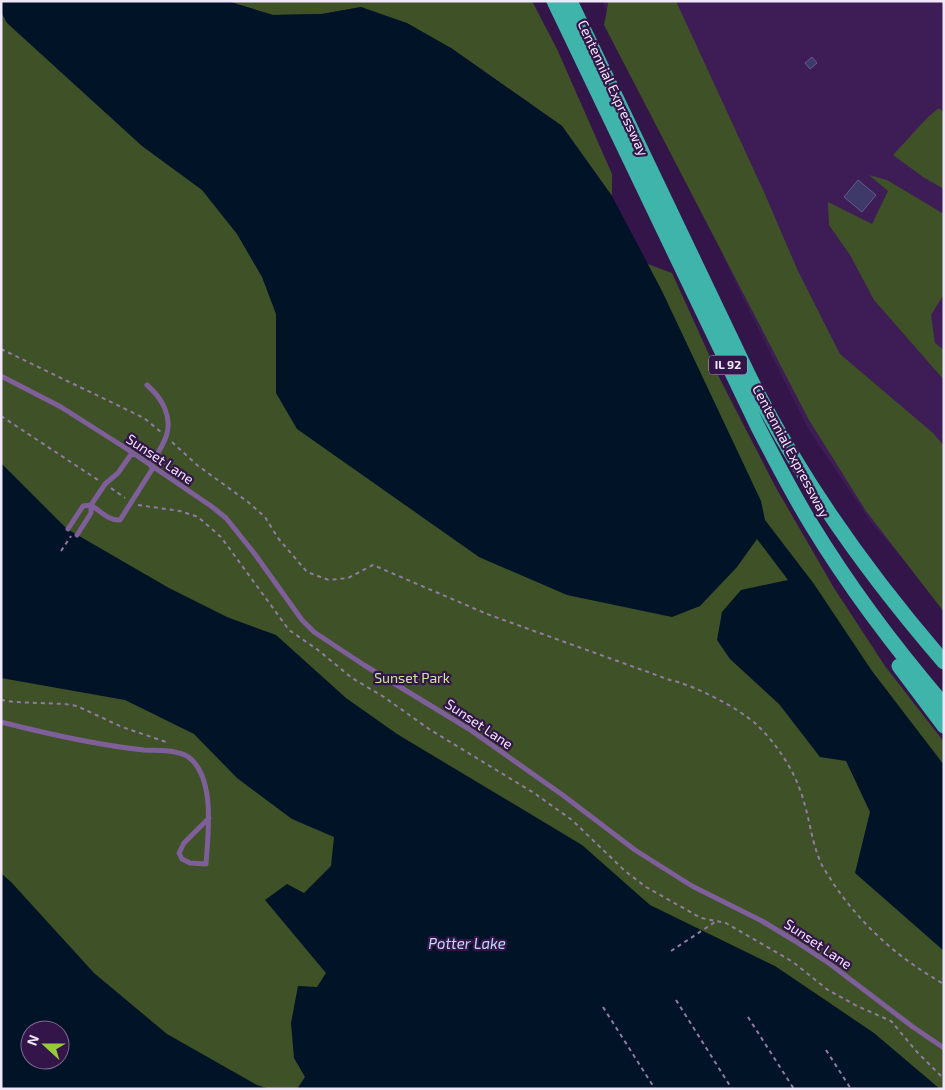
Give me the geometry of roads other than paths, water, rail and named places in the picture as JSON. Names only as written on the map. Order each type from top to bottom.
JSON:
[{"type":"highway","name":"Centennial Expressway","points":[[554,1],[758,427],[810,524],[895,646],[944,705]]},
{"type":"highway","name":"Centennial Expressway","points":[[570,1],[748,374],[774,423],[802,472],[852,549],[944,662]]},
{"type":"highway","points":[[851,585],[893,658],[944,726]]},
{"type":"lane","name":"Sunset Lane","points":[[1,376],[61,407],[211,506],[226,518],[254,553],[302,620],[314,632],[469,729],[564,796],[635,850],[692,886],[762,921],[795,940],[944,1048]]},
{"type":"lane","points":[[68,529],[82,506],[91,505],[106,516],[120,520],[152,467],[166,437],[168,419],[165,406],[155,392],[146,385]]},
{"type":"lane","points":[[77,535],[91,513],[91,505],[105,484],[118,474],[132,453]]},
{"type":"lane","points":[[1,722],[80,740],[186,756],[192,760],[202,776],[209,805],[209,818],[206,864],[190,863],[182,860],[179,853],[184,843],[209,818]]},
{"type":"water","points":[[1,1],[227,1],[273,15],[322,14],[361,7],[407,23],[451,48],[562,126],[612,196],[662,291],[761,501],[765,520],[814,584],[872,671],[944,765],[944,951],[855,873],[870,812],[846,761],[820,757],[779,704],[730,659],[717,640],[722,612],[741,590],[788,580],[757,539],[737,567],[700,606],[672,617],[567,595],[479,557],[297,429],[276,393],[276,314],[262,277],[237,234],[202,190],[142,146],[7,23],[1,12]]},
{"type":"water","name":"Potter Lake","points":[[1,463],[67,529],[169,588],[227,617],[276,635],[346,698],[397,734],[582,845],[650,905],[775,966],[874,1033],[940,1089],[297,1089],[305,1077],[294,1058],[291,1023],[298,986],[317,987],[326,973],[265,900],[287,884],[304,893],[331,866],[334,837],[292,819],[237,778],[194,734],[125,700],[1,678]]},
{"type":"water","points":[[1,873],[94,973],[167,1034],[257,1085],[270,1089],[1,1089]]},
{"type":"park label","name":"Sunset Park","points":[[412,678]]}]
